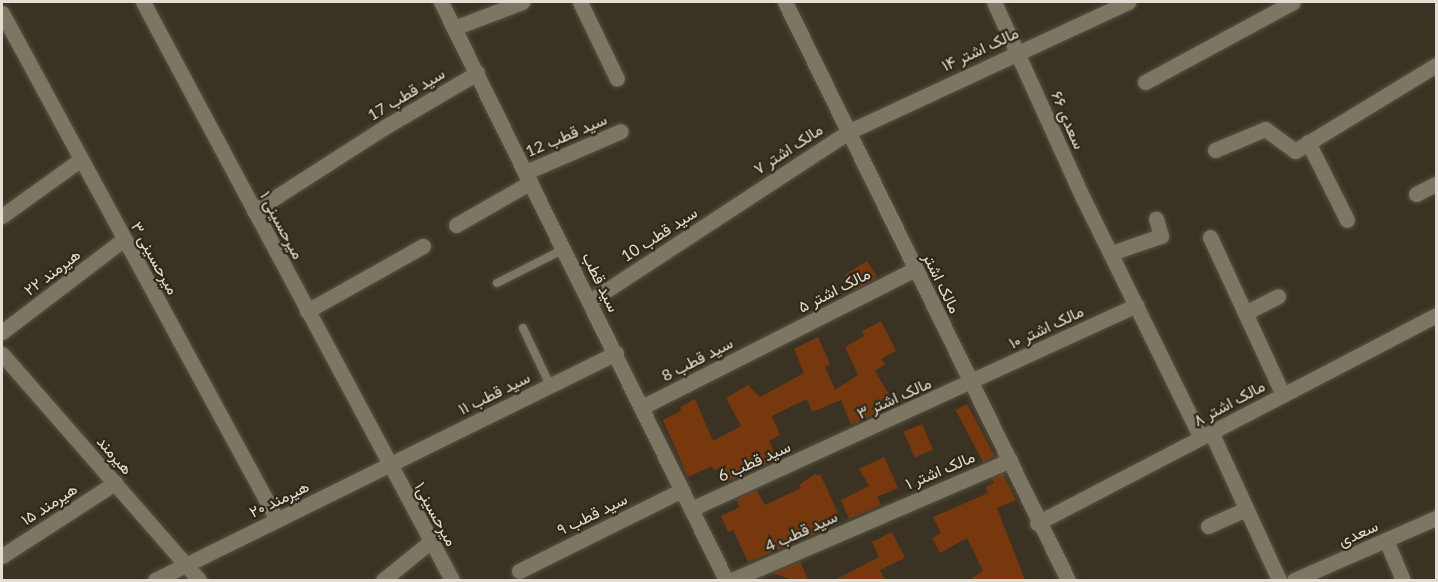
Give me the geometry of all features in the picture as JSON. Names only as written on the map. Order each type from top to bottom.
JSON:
[{"type":"street","name":"میرحسینی ۱","points":[[143,2],[389,466]]},
{"type":"street","name":"سید قطب","points":[[441,2],[726,580]]},
{"type":"street","points":[[454,28],[522,2]]},
{"type":"street","points":[[580,2],[617,79]]},
{"type":"street","name":"مالک اشتر","points":[[785,2],[1010,460],[1037,523],[1068,580]]},
{"type":"street","name":"سعدی ۶۶","points":[[994,2],[1083,198],[1206,435]]},
{"type":"street","name":"مالک اشتر ۱۴","points":[[848,132],[1128,2]]},
{"type":"street","points":[[1145,82],[1293,2]]},
{"type":"street","name":"میرحسینی ۳","points":[[2,13],[277,520]]},
{"type":"street","points":[[1215,150],[1265,129],[1295,150],[1437,65]]},
{"type":"street","name":"سید قطب 17","points":[[254,211],[477,73]]},
{"type":"street","name":"سید قطب 12","points":[[456,225],[528,177],[621,131]]},
{"type":"street","name":"مالک اشتر ۷","points":[[748,196],[848,132]]},
{"type":"street","points":[[1308,142],[1347,220]]},
{"type":"street","points":[[2,216],[80,160]]},
{"type":"street","points":[[1416,194],[1437,184]]},
{"type":"street","name":"سید قطب 10","points":[[590,301],[748,196]]},
{"type":"street","points":[[1111,253],[1161,236],[1156,219]]},
{"type":"street","points":[[1210,237],[1283,395]]},
{"type":"street","name":"هیرمند ۲۲","points":[[2,332],[124,239]]},
{"type":"street","points":[[307,311],[423,246]]},
{"type":"street","name":"مالک اشتر ۵","points":[[769,343],[915,269]]},
{"type":"street","points":[[1245,313],[1278,296]]},
{"type":"street","name":"مالک اشتر ۱۰","points":[[972,382],[1137,305]]},
{"type":"street","name":"مالک اشتر ۸","points":[[1037,523],[1437,315]]},
{"type":"street","name":"سید قطب 8","points":[[642,407],[769,343]]},
{"type":"street","name":"سید قطب ۱۱","points":[[389,466],[616,353]]},
{"type":"street","name":"هیرمند","points":[[2,354],[200,580]]},
{"type":"street","name":"مالک اشتر ۳","points":[[831,446],[972,382]]},
{"type":"street","points":[[1206,435],[1246,509],[1279,580]]},
{"type":"street","name":"سید قطب 6","points":[[692,510],[831,446]]},
{"type":"street","name":"مالک اشتر ۱","points":[[884,514],[1010,460]]},
{"type":"street","name":"هیرمند ۲۰","points":[[155,580],[389,466]]},
{"type":"street","name":"میرحسینی۱","points":[[389,466],[452,580]]},
{"type":"street","name":"هیرمند ۱۵","points":[[2,556],[115,483]]},
{"type":"street","name":"سید قطب ۹","points":[[519,571],[682,490]]},
{"type":"street","points":[[1208,526],[1246,509]]},
{"type":"street","name":"سید قطب 4","points":[[732,580],[884,514]]},
{"type":"street","name":"سعدی","points":[[1294,580],[1437,518]]},
{"type":"street","points":[[1386,540],[1403,580]]},
{"type":"street","points":[[383,580],[430,542]]},
{"type":"lane","points":[[496,283],[564,249]]},
{"type":"lane","points":[[523,327],[550,386]]},
{"type":"building","points":[[867,261],[877,277],[855,291],[845,275]]},
{"type":"building","points":[[881,321],[896,351],[881,359],[885,364],[875,371],[895,405],[851,425],[841,400],[812,412],[807,399],[772,416],[780,435],[769,441],[777,459],[728,481],[722,468],[714,470],[712,466],[688,477],[663,420],[681,411],[680,407],[695,399],[713,441],[741,426],[726,398],[748,385],[760,397],[804,373],[794,349],[818,337],[830,364],[825,367],[835,390],[858,375],[845,347],[864,336],[862,331]]},
{"type":"building","points":[[967,404],[995,456],[983,462],[956,410]]},
{"type":"building","points":[[922,424],[933,450],[915,458],[904,432]]},
{"type":"building","points":[[884,457],[898,488],[877,497],[881,505],[849,519],[841,500],[869,486],[859,469]]},
{"type":"building","points":[[1003,473],[1016,500],[997,508],[1025,580],[969,580],[983,571],[967,538],[940,553],[932,538],[941,533],[933,517],[988,493],[986,487],[994,483],[992,478]]},
{"type":"building","points":[[815,474],[817,476],[820,474],[838,513],[818,523],[822,531],[748,562],[733,530],[728,532],[721,516],[740,507],[736,499],[756,490],[765,505],[801,488],[799,485]]},
{"type":"building","points":[[892,532],[905,558],[880,570],[885,580],[835,580],[879,557],[872,542]]},
{"type":"building","points":[[800,561],[808,580],[792,580],[772,573]]}]
